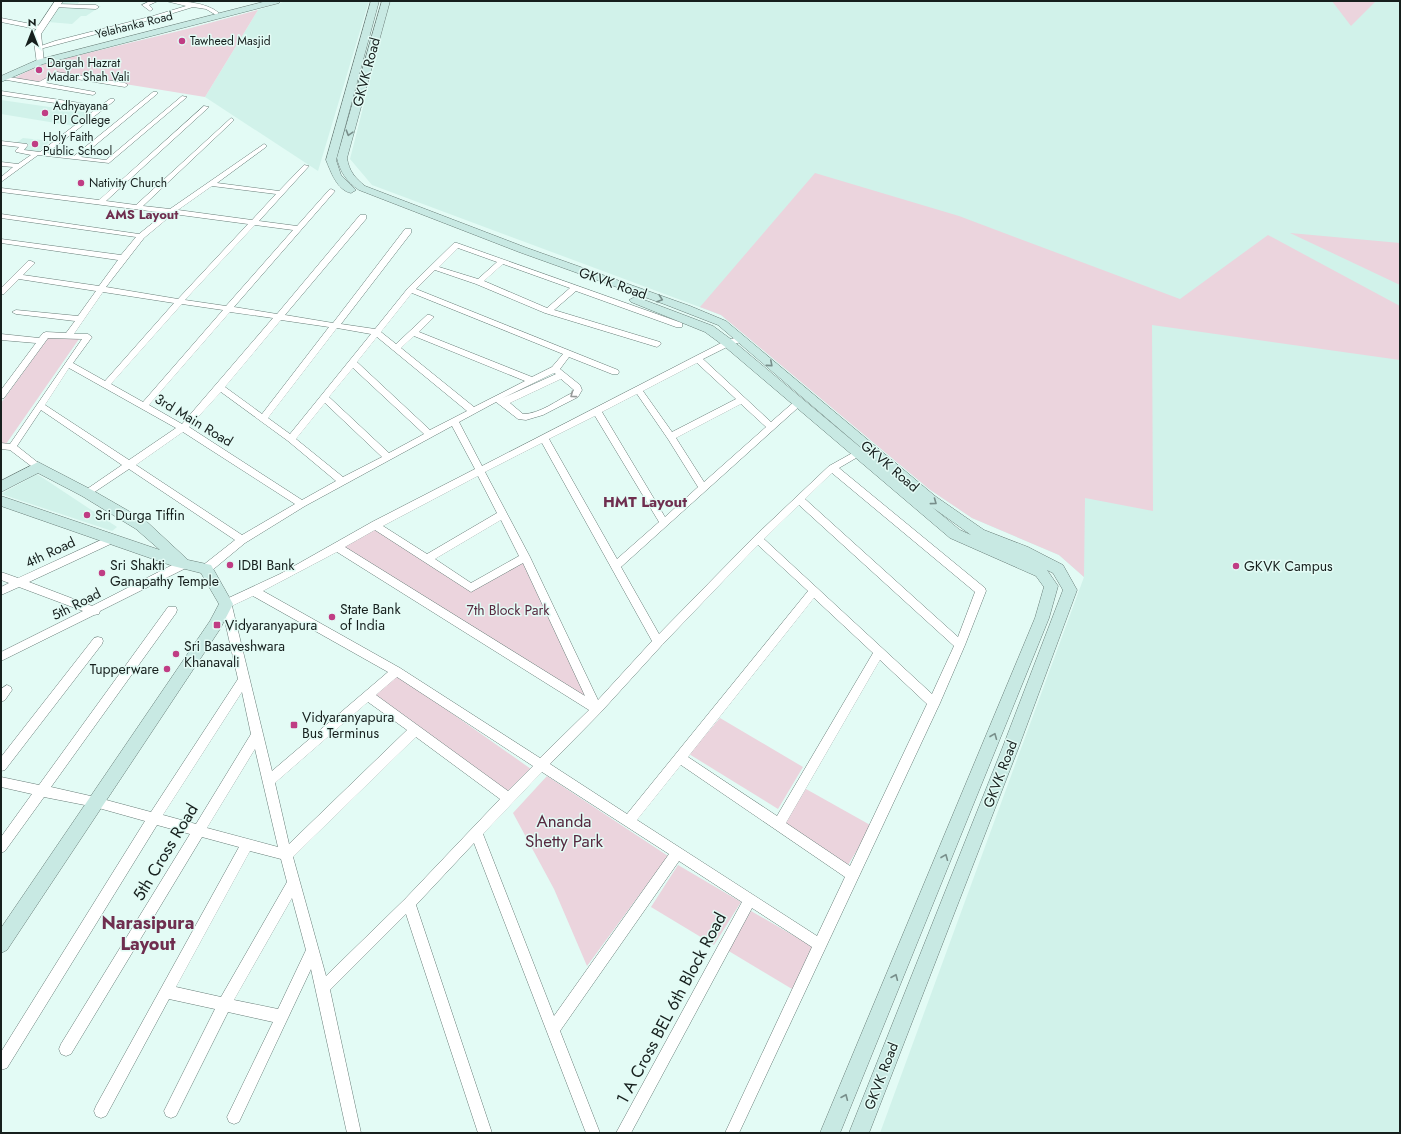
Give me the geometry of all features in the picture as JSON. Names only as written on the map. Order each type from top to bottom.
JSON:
[{"type":"main road","name":"Yelahanka Road","points":[[2,77],[39,60],[263,1]]},
{"type":"main road","name":"Yelahanka Road","points":[[39,60],[276,1]]},
{"type":"main road","name":"GKVK Road","points":[[375,1],[332,160],[334,171],[341,182],[353,191],[709,329],[735,341],[902,483],[955,534],[1041,572],[1051,586],[1042,618],[830,1133]]},
{"type":"main road","name":"GKVK Road","points":[[386,1],[342,158],[344,169],[356,184],[362,188],[577,270],[701,314],[722,323],[735,341],[798,404],[863,450]]},
{"type":"main road","points":[[1,487],[38,467],[87,493],[141,525],[184,564]]},
{"type":"main road","name":"GKVK Road","points":[[859,1133],[1010,749],[1070,590],[1058,569],[1023,551],[979,534],[930,499],[902,483]]},
{"type":"main road","points":[[1,500],[184,564],[206,569],[226,604],[215,625],[1,944]]},
{"type":"street","points":[[150,9],[145,5],[155,1]]},
{"type":"street","points":[[169,1],[208,8],[216,13]]},
{"type":"street","points":[[39,60],[36,34],[57,3],[96,7]]},
{"type":"street","points":[[38,48],[68,38],[165,15],[194,5]]},
{"type":"street","points":[[1,20],[41,28]]},
{"type":"street","points":[[39,85],[56,74],[125,85]]},
{"type":"street","points":[[2,77],[39,85],[93,92]]},
{"type":"street","points":[[1,93],[101,108]]},
{"type":"street","points":[[75,158],[155,93]]},
{"type":"street","points":[[1,143],[25,145],[18,151],[107,162],[184,97]]},
{"type":"street","points":[[1,180],[112,100]]},
{"type":"street","points":[[101,202],[206,107]]},
{"type":"street","points":[[138,207],[231,120]]},
{"type":"street","points":[[68,336],[122,258],[141,236],[172,211],[264,146]]},
{"type":"street","points":[[1,164],[19,166]]},
{"type":"street","points":[[106,384],[179,302],[306,166]]},
{"type":"street","points":[[210,184],[282,193]]},
{"type":"street","points":[[1,190],[298,228]]},
{"type":"street","points":[[144,406],[331,191]]},
{"type":"street","points":[[1,216],[141,236]]},
{"type":"street","points":[[87,493],[183,428],[220,387],[362,218]]},
{"type":"street","points":[[263,419],[408,231]]},
{"type":"street","points":[[1,241],[122,258]]},
{"type":"street","points":[[291,439],[411,290],[457,245],[678,325]]},
{"type":"street","points":[[479,282],[502,262]]},
{"type":"street","points":[[1,292],[31,263]]},
{"type":"street","points":[[433,267],[479,282],[548,311],[657,344]]},
{"type":"street","points":[[18,276],[376,332],[473,411]]},
{"type":"street","points":[[548,311],[575,288]]},
{"type":"street","points":[[411,290],[615,372]]},
{"type":"street","points":[[16,312],[80,319]]},
{"type":"street","points":[[397,348],[430,317]]},
{"type":"street","points":[[414,333],[531,380]]},
{"type":"street","points":[[1,396],[5,384],[46,335],[88,337],[12,447]]},
{"type":"street","points":[[1,337],[41,341]]},
{"type":"street","points":[[354,1133],[323,988],[286,855],[226,604],[255,592],[375,525],[735,341]]},
{"type":"street","points":[[206,569],[242,540],[302,504],[473,411],[559,372],[568,353]]},
{"type":"street","points":[[698,359],[771,427]]},
{"type":"street","points":[[352,362],[430,435]]},
{"type":"street","name":"3rd Main Road","points":[[68,364],[183,428],[302,504]]},
{"type":"street","points":[[500,400],[531,380],[559,372]]},
{"type":"street","points":[[500,400],[520,417],[524,418],[533,416],[575,394],[578,390],[577,387],[559,372]]},
{"type":"street","points":[[220,387],[291,439],[343,482]]},
{"type":"street","points":[[639,391],[671,437],[703,488]]},
{"type":"street","points":[[325,398],[388,457]]},
{"type":"street","points":[[671,437],[742,400]]},
{"type":"street","points":[[616,566],[798,404]]},
{"type":"street","points":[[41,406],[242,540]]},
{"type":"street","points":[[597,412],[664,523]]},
{"type":"street","points":[[454,422],[525,557],[597,709]]},
{"type":"street","points":[[545,439],[658,642]]},
{"type":"street","points":[[1,446],[12,447],[38,467]]},
{"type":"street","points":[[323,988],[409,903],[508,798],[597,709],[658,642],[758,539],[832,468],[863,450]]},
{"type":"street","points":[[732,1133],[934,703],[960,645],[981,591],[832,468]]},
{"type":"street","points":[[799,499],[960,645]]},
{"type":"street","points":[[427,559],[503,514]]},
{"type":"street","points":[[375,525],[471,588],[525,557]]},
{"type":"street","name":"4th Road","points":[[1,590],[112,539]]},
{"type":"street","points":[[758,539],[934,703]]},
{"type":"street","points":[[337,547],[597,709]]},
{"type":"street","name":"5th Road","points":[[1,657],[95,611],[184,564]]},
{"type":"street","points":[[1,576],[95,611]]},
{"type":"street","points":[[629,821],[814,591]]},
{"type":"street","points":[[255,592],[396,671],[820,945]]},
{"type":"street","points":[[1,847],[172,610]]},
{"type":"street","points":[[1,766],[98,641]]},
{"type":"street","points":[[778,825],[879,652]]},
{"type":"street","points":[[269,781],[396,671]]},
{"type":"street","points":[[2,1063],[154,818],[244,679]]},
{"type":"street","points":[[367,695],[508,798]]},
{"type":"street","points":[[286,855],[415,730]]},
{"type":"street","name":"5th Cross Road","points":[[66,1049],[257,735]]},
{"type":"street","points":[[679,757],[853,875]]},
{"type":"street","points":[[1,782],[95,802],[286,855]]},
{"type":"street","points":[[476,832],[593,1133]]},
{"type":"street","points":[[101,1111],[247,844]]},
{"type":"street","points":[[553,1029],[677,853]]},
{"type":"street","points":[[171,1111],[224,1005],[294,882]]},
{"type":"street","name":"1 A Cross BEL 6th Block Road","points":[[624,1133],[750,900]]},
{"type":"street","points":[[409,903],[485,1133]]},
{"type":"street","points":[[234,1117],[313,950]]},
{"type":"street","points":[[166,992],[282,1017]]},
{"type":"shaded area","points":[[61,1],[80,1],[77,5],[101,6],[86,16],[81,16],[72,24],[48,22]]},
{"type":"shaded area","points":[[286,1],[369,1],[318,171],[205,97],[258,10]]},
{"type":"shaded area","name":"GKVK Campus","points":[[390,1],[1400,1],[1400,1133],[880,1133],[1084,577],[1059,555],[972,518],[929,489],[721,315],[372,185],[350,159]]},
{"type":"shaded area","name":"Adhyayana PU College","points":[[1,100],[91,113],[74,126],[1,114]]},
{"type":"shaded area","name":"Holy Faith Public School","points":[[23,138],[51,141],[38,152],[24,150],[30,145],[16,143]]},
{"type":"shaded area","points":[[37,474],[117,527],[112,531],[1,494]]},
{"type":"green space","points":[[1332,1],[1376,1],[1351,26]]},
{"type":"green space","points":[[258,10],[205,97],[57,73],[38,83],[12,79],[36,67],[51,62]]},
{"type":"green space","points":[[815,173],[959,216],[1180,299],[1268,235],[1400,306],[1400,360],[1152,325],[1153,511],[1085,498],[1084,577],[1059,555],[972,518],[929,489],[721,315],[700,307]]},
{"type":"green space","points":[[1290,233],[1400,243],[1400,285]]},
{"type":"green space","points":[[48,338],[79,339],[6,444],[1,444],[1,403]]},
{"type":"green space","name":"7th Block Park","points":[[375,528],[471,591],[523,561],[589,699],[342,547]]},
{"type":"green space","points":[[396,674],[531,769],[508,794],[372,696]]},
{"type":"green space","points":[[720,718],[803,767],[778,809],[689,754]]},
{"type":"green space","name":"Ananda Shetty Park","points":[[547,776],[668,856],[587,966],[554,889],[513,813]]},
{"type":"green space","points":[[806,789],[872,826],[848,865],[782,826]]},
{"type":"green space","points":[[678,865],[741,902],[714,945],[651,907]]},
{"type":"green space","points":[[751,911],[815,948],[792,989],[727,950]]},
{"type":"place","name":"Tawheed Masjid","points":[[182,41]]},
{"type":"place","name":"Dargah Hazrat Madar Shah Vali","points":[[39,70]]},
{"type":"place","name":"Adhyayana PU College","points":[[45,113]]},
{"type":"place","name":"Holy Faith Public School","points":[[35,144]]},
{"type":"place","name":"Nativity Church","points":[[81,183]]},
{"type":"place","name":"Sri Durga Tiffin","points":[[87,515]]},
{"type":"place","name":"IDBI Bank","points":[[230,565]]},
{"type":"place","name":"GKVK Campus","points":[[1236,566]]},
{"type":"place","name":"Sri Shakti Ganapathy Temple","points":[[102,573]]},
{"type":"place","name":"State Bank of India","points":[[332,617]]},
{"type":"place","name":"Vidyaranyapura","points":[[217,625]]},
{"type":"place","name":"Sri Basaveshwara Khanavali","points":[[176,654]]},
{"type":"place","name":"Tupperware","points":[[167,669]]},
{"type":"place","name":"Vidyaranyapura Bus Terminus","points":[[294,725]]},
{"type":"district","name":"AMS Layout","points":[[142,214]]},
{"type":"district","name":"HMT Layout","points":[[645,502]]},
{"type":"district","name":"Narasipura Layout","points":[[148,933]]}]
